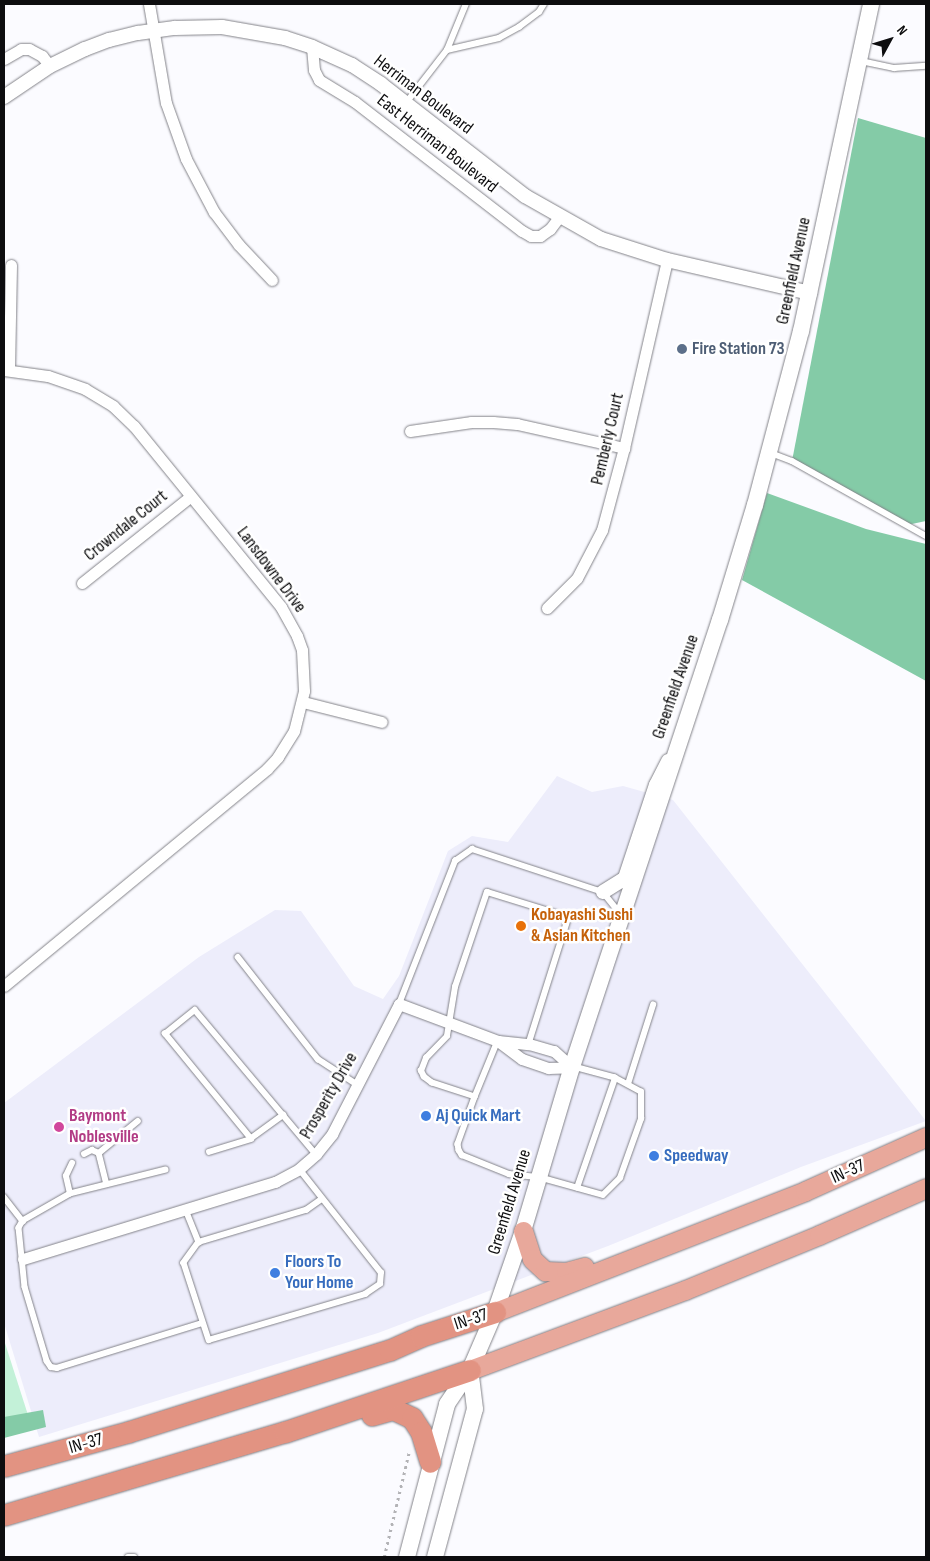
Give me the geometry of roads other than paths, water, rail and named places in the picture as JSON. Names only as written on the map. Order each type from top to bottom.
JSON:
[{"type":"highway","name":"IN-37","points":[[4,1466],[128,1432],[390,1350],[495,1312],[832,1180],[926,1137]]},
{"type":"highway","points":[[523,1231],[528,1251],[536,1264],[551,1273],[566,1272],[596,1262],[814,1175],[832,1180]]},
{"type":"highway","points":[[4,1515],[294,1429],[470,1370],[685,1290],[819,1236],[926,1188]]},
{"type":"highway","points":[[66,1497],[110,1496],[393,1409],[408,1414],[417,1423],[425,1442],[430,1462]]},
{"type":"main road","name":"Greenfield Avenue","points":[[407,1557],[430,1462],[447,1404],[470,1370],[495,1312],[523,1231],[572,1067],[621,915],[720,620],[770,452],[810,293],[871,4]]},
{"type":"main road","points":[[435,1557],[475,1408],[470,1370]]},
{"type":"street","points":[[150,4],[166,103],[194,178],[214,212],[239,245],[272,280]]},
{"type":"street","name":"Herriman Boulevard","points":[[4,97],[50,66],[110,40],[183,27],[222,27],[285,38],[312,47],[352,65],[406,103],[525,196],[559,217],[601,239],[667,260],[810,293]]},
{"type":"street","name":"East Herriman Boulevard","points":[[312,47],[314,70],[319,80],[362,107],[522,231],[531,236],[540,236],[550,229],[559,217]]},
{"type":"street","points":[[4,59],[20,49],[29,49],[42,56],[50,66]]},
{"type":"street","name":"Pemberly Court","points":[[547,608],[577,578],[594,549],[610,505],[667,260]]},
{"type":"street","points":[[6,370],[10,265]]},
{"type":"street","name":"Lansdowne Drive","points":[[4,986],[267,769],[278,757],[294,731],[303,702],[304,663],[302,650],[282,607],[134,426],[113,406],[98,396],[66,381],[6,370]]},
{"type":"street","points":[[410,431],[471,422],[493,422],[517,424],[624,448]]},
{"type":"street","name":"Crowndale Court","points":[[82,583],[191,496]]},
{"type":"street","points":[[303,702],[382,722]]},
{"type":"street","points":[[603,892],[625,878],[656,785],[681,736]]},
{"type":"street","points":[[399,1004],[498,1041],[529,1044],[554,1051],[572,1067]]},
{"type":"street","name":"Prosperity Drive","points":[[23,1259],[275,1182],[299,1169],[316,1154],[332,1134],[399,1004]]},
{"type":"street","points":[[498,1041],[522,1059],[548,1068],[572,1067]]},
{"type":"lane","points":[[406,103],[446,50],[466,4]]},
{"type":"lane","points":[[446,50],[499,38],[519,28],[539,12],[544,4]]},
{"type":"lane","points":[[859,61],[894,68],[926,66]]},
{"type":"lane","points":[[770,452],[792,461],[926,536]]},
{"type":"lane","points":[[399,1004],[455,861],[472,849],[603,892],[621,915]]},
{"type":"lane","points":[[475,1097],[432,1082],[424,1077],[421,1071],[426,1058],[447,1036],[451,1023],[455,987],[487,892],[569,917],[529,1044]]},
{"type":"lane","points":[[238,957],[318,1059],[358,1085]]},
{"type":"lane","points":[[628,1084],[653,1005]]},
{"type":"lane","points":[[251,1139],[165,1034],[195,1010],[316,1154]]},
{"type":"lane","points":[[498,1041],[458,1144],[462,1155],[509,1174],[539,1177],[603,1195],[620,1178],[641,1120],[641,1092],[614,1078],[572,1067]]},
{"type":"lane","points":[[577,1188],[614,1078]]},
{"type":"lane","points":[[209,1152],[251,1139],[284,1115]]},
{"type":"lane","points":[[99,1153],[138,1121]]},
{"type":"lane","points":[[84,1154],[92,1150],[99,1153]]},
{"type":"lane","points":[[99,1153],[107,1184]]},
{"type":"lane","points":[[70,1194],[66,1176],[72,1163]]},
{"type":"lane","points":[[299,1169],[381,1273],[380,1284],[365,1294],[209,1340],[184,1263],[199,1242],[306,1210],[322,1199]]},
{"type":"lane","points":[[166,1170],[70,1194],[23,1221],[19,1228],[25,1287],[47,1361],[52,1367],[57,1368],[202,1323]]},
{"type":"lane","points":[[4,1197],[23,1221]]},
{"type":"lane","points":[[186,1210],[199,1242]]},
{"type":"lane","points":[[128,1557],[134,1557]]},
{"type":"place","name":"Fire Station 73","points":[[682,349]]},
{"type":"place","name":"Kobayashi Sushi & Asian Kitchen","points":[[521,926]]},
{"type":"place","name":"Aj Quick Mart","points":[[426,1116]]},
{"type":"place","name":"Baymont Noblesville","points":[[59,1127]]},
{"type":"place","name":"Speedway","points":[[654,1156]]},
{"type":"place","name":"Floors To Your Home","points":[[275,1273]]}]
